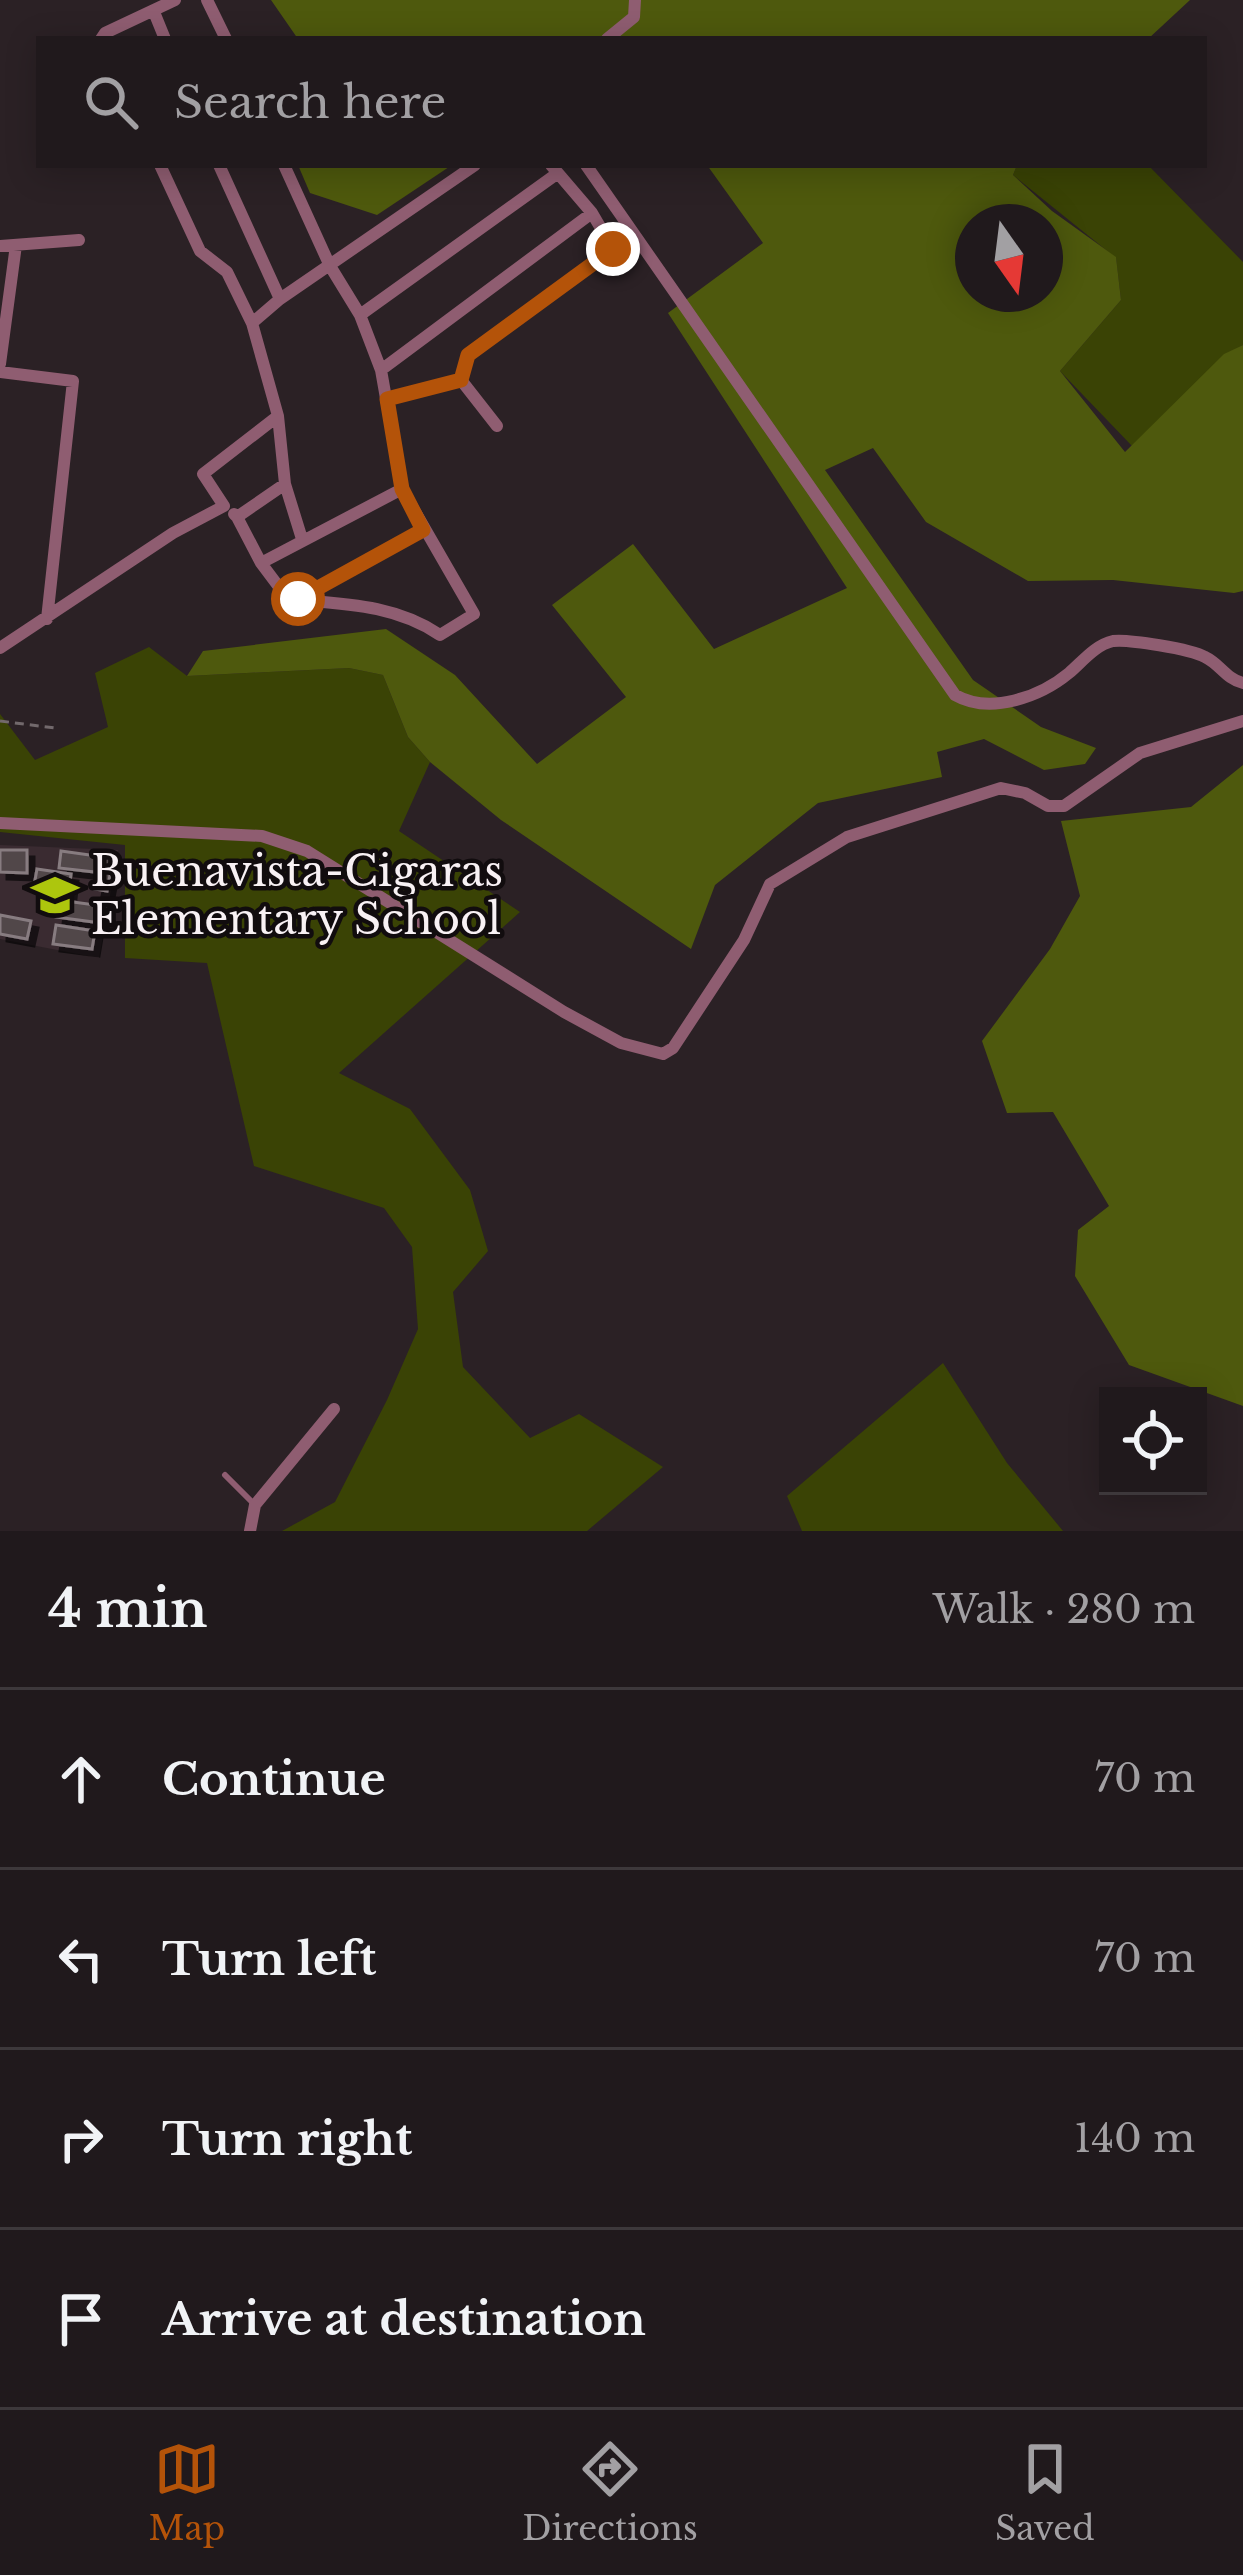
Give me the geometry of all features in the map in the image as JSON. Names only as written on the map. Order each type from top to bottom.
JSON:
[{"type":"street","points":[[104,36],[175,0]]},
{"type":"street","points":[[208,0],[225,36]]},
{"type":"street","points":[[611,36],[634,17],[635,0]]},
{"type":"street","points":[[154,12],[164,36]]},
{"type":"street","points":[[161,168],[200,251],[227,272],[252,323],[278,416],[285,484],[302,539]]},
{"type":"street","points":[[220,168],[280,299]]},
{"type":"street","points":[[278,416],[203,474],[289,598],[376,607],[418,620],[440,635],[474,614],[402,489],[381,370],[360,315],[330,266],[285,168]]},
{"type":"street","points":[[252,323],[471,168]]},
{"type":"street","points":[[588,168],[956,695],[975,702],[996,702],[1042,693],[1101,645],[1119,640],[1204,656],[1243,683]]},
{"type":"street","points":[[360,315],[554,169],[592,213],[613,249],[468,355],[461,380]]},
{"type":"street","points":[[381,370],[592,213]]},
{"type":"street","points":[[0,246],[79,240]]},
{"type":"street","points":[[16,245],[0,368],[73,381],[47,619]]},
{"type":"street","points":[[387,399],[461,380]]},
{"type":"street","points":[[461,380],[497,426]]},
{"type":"street","points":[[237,518],[285,484]]},
{"type":"street","points":[[261,563],[402,489]]},
{"type":"street","points":[[0,648],[173,533],[224,506]]},
{"type":"street","points":[[298,599],[423,530]]},
{"type":"street","points":[[0,823],[262,836],[335,868],[620,1043],[663,1054],[673,1048],[744,940],[770,884],[848,837],[1001,788],[1025,793],[1048,806],[1064,806],[1140,753],[1243,721]]},
{"type":"street","points":[[250,1531],[255,1505],[334,1409]]},
{"type":"lane","points":[[225,1475],[255,1505]]},
{"type":"path","points":[[0,721],[55,728]]},
{"type":"shaded area","name":"Buenavista-Cigaras Elementary School","points":[[0,845],[118,850],[99,958],[0,939]]},
{"type":"green space","points":[[271,0],[1190,0],[1151,36],[296,36]]},
{"type":"green space","points":[[299,168],[448,168],[377,215],[310,193]]},
{"type":"green space","points":[[709,168],[1016,168],[1013,175],[1044,204],[955,204],[955,312],[1063,312],[1063,219],[1116,257],[1121,300],[1060,371],[1125,452],[1224,354],[1243,345],[1243,591],[1113,580],[1028,581],[926,522],[873,448],[825,470],[973,680],[1041,727],[1096,748],[1085,764],[1044,770],[984,739],[937,752],[942,777],[818,803],[715,885],[691,949],[501,820],[430,762],[408,737],[383,675],[349,668],[187,676],[203,651],[386,629],[455,675],[537,764],[626,697],[552,605],[633,544],[714,649],[847,588],[668,313],[763,243]]},
{"type":"green space","points":[[1016,168],[1151,168],[1243,262],[1243,345],[1224,355],[1132,446],[1060,371],[1121,300],[1116,258],[1063,215],[1063,204],[1049,204],[1013,175]]},
{"type":"green space","points":[[149,647],[187,676],[349,668],[383,675],[408,737],[430,762],[399,831],[520,912],[339,1073],[410,1109],[470,1190],[488,1251],[453,1292],[463,1367],[530,1438],[579,1414],[663,1467],[587,1531],[282,1531],[335,1502],[387,1400],[418,1329],[412,1247],[384,1208],[254,1166],[207,963],[125,958],[125,845],[0,832],[0,714],[35,760],[108,727],[95,673]]},
{"type":"green space","points":[[1243,765],[1243,1406],[1207,1393],[1207,1387],[1190,1387],[1129,1365],[1075,1276],[1078,1230],[1109,1206],[1053,1112],[1007,1113],[982,1041],[1050,949],[1080,896],[1061,821],[1191,807]]},
{"type":"green space","points":[[943,1363],[1007,1463],[1063,1531],[802,1531],[787,1496]]},
{"type":"building","points":[[0,850],[27,850],[27,873],[0,872]]},
{"type":"building","points":[[61,851],[97,856],[95,872],[59,868]]},
{"type":"building","points":[[102,856],[113,859],[107,891],[95,889]]},
{"type":"building","points":[[37,869],[71,874],[69,892],[34,886]]},
{"type":"building","points":[[58,900],[103,906],[101,923],[56,917]]},
{"type":"building","points":[[0,915],[31,921],[27,939],[0,934]]},
{"type":"building","points":[[56,925],[95,931],[92,949],[53,944]]},
{"type":"place","name":"Buenavista-Cigaras Elementary School","points":[[55,895]]},
{"type":"route","points":[[298,599],[423,530],[402,489],[387,399],[461,380],[468,355],[613,249]]}]
